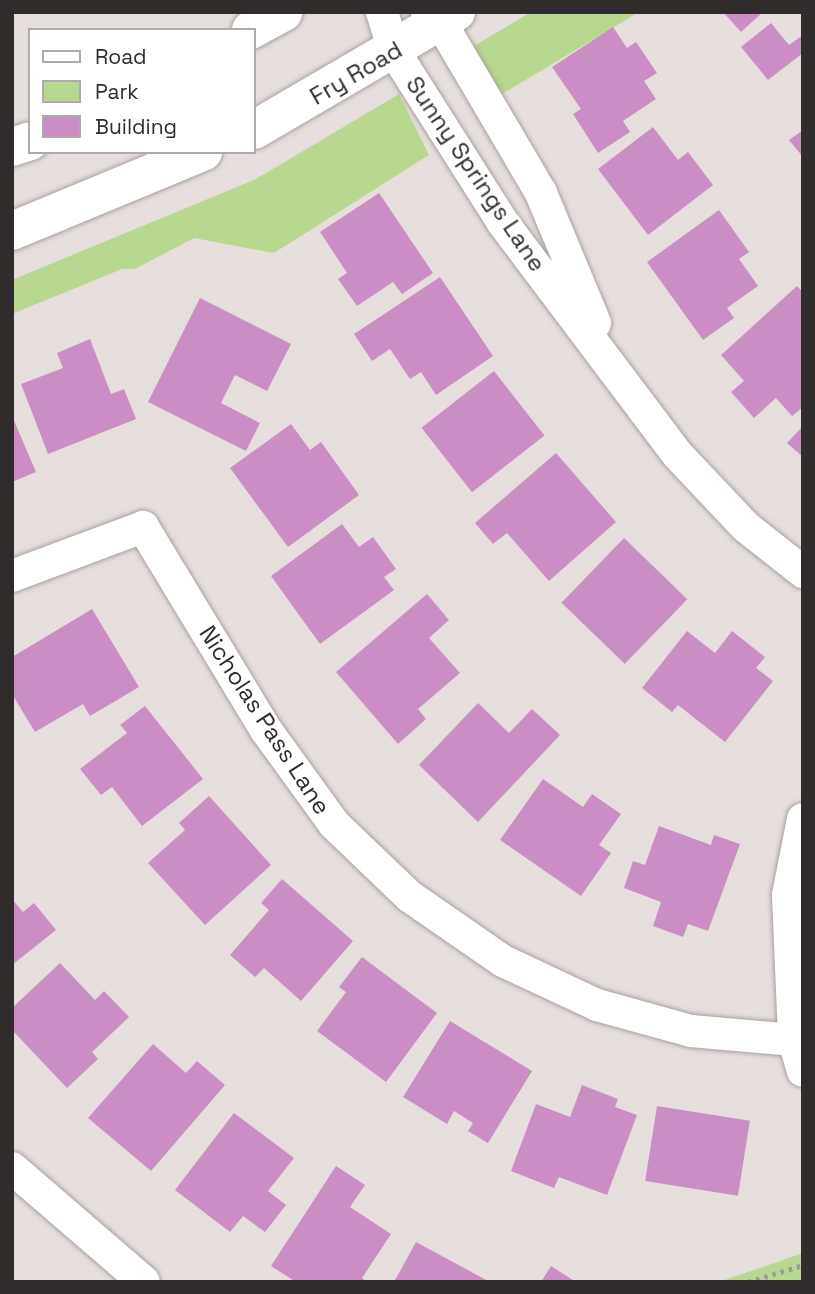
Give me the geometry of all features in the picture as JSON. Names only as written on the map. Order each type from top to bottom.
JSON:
[{"type":"main road","points":[[254,28],[282,12]]},
{"type":"main road","name":"Fry Road","points":[[256,129],[394,51],[441,16]]},
{"type":"main road","points":[[12,232],[198,154]]},
{"type":"street","name":"Sunny Springs Lane","points":[[382,12],[394,51],[503,223],[610,360],[677,454],[746,527],[803,572]]},
{"type":"street","name":"Sunny Springs Lane","points":[[441,16],[541,193],[610,360]]},
{"type":"street","name":"Nicholas Pass Lane","points":[[12,576],[143,527],[266,730],[334,824],[409,896],[502,961],[597,1005],[691,1031],[793,1040]]},
{"type":"street","points":[[803,819],[788,895],[793,1040],[803,1071]]},
{"type":"street","points":[[12,1168],[144,1282]]},
{"type":"path","points":[[748,1282],[803,1265]]},
{"type":"green space","points":[[531,12],[639,12],[497,97],[469,49]]},
{"type":"green space","points":[[399,94],[429,155],[274,253],[194,238],[135,269],[122,269],[12,314],[12,280],[256,179]]},
{"type":"green space","points":[[803,1253],[803,1282],[719,1282]]},
{"type":"building","points":[[723,12],[763,12],[741,32]]},
{"type":"building","points":[[771,23],[789,45],[803,35],[803,53],[768,80],[741,47]]},
{"type":"building","points":[[613,27],[627,48],[636,42],[657,73],[644,81],[656,99],[623,121],[630,132],[598,153],[573,114],[581,109],[552,67]]},
{"type":"building","points":[[653,127],[678,160],[688,152],[713,185],[648,235],[598,169]]},
{"type":"building","points":[[803,130],[803,157],[789,140]]},
{"type":"building","points":[[379,193],[433,273],[402,294],[393,282],[357,306],[338,279],[347,273],[320,232]]},
{"type":"building","points":[[719,210],[749,252],[739,259],[758,286],[727,308],[734,318],[703,340],[647,262]]},
{"type":"building","points":[[440,277],[493,356],[436,395],[421,372],[410,379],[390,349],[372,361],[354,334]]},
{"type":"building","points":[[797,286],[803,292],[803,407],[792,416],[776,398],[754,418],[731,392],[744,381],[721,355]]},
{"type":"building","points":[[200,298],[291,344],[267,391],[235,375],[221,403],[260,423],[246,451],[148,402]]},
{"type":"building","points":[[90,339],[111,394],[124,389],[136,419],[48,454],[21,384],[63,368],[57,353]]},
{"type":"building","points":[[494,371],[544,436],[472,492],[422,428]]},
{"type":"building","points":[[12,416],[36,472],[12,482]]},
{"type":"building","points":[[291,424],[310,450],[321,442],[359,495],[288,547],[230,468]]},
{"type":"building","points":[[803,426],[803,457],[787,443]]},
{"type":"building","points":[[556,453],[616,522],[549,581],[507,533],[493,544],[475,523]]},
{"type":"building","points":[[342,524],[359,547],[373,537],[396,569],[384,577],[394,590],[320,644],[271,576]]},
{"type":"building","points":[[624,538],[687,599],[625,664],[561,603]]},
{"type":"building","points":[[427,594],[449,620],[429,638],[460,673],[418,709],[426,719],[398,744],[336,672]]},
{"type":"building","points":[[92,609],[139,687],[90,716],[83,704],[35,732],[12,694],[12,657]]},
{"type":"building","points":[[687,631],[715,653],[732,631],[765,657],[756,668],[773,681],[725,742],[678,705],[672,712],[642,688]]},
{"type":"building","points":[[478,703],[509,733],[532,709],[560,735],[478,822],[419,765]]},
{"type":"building","points":[[145,706],[203,779],[142,826],[112,787],[101,795],[80,769],[127,733],[120,725]]},
{"type":"building","points":[[543,779],[583,807],[592,794],[621,814],[599,845],[611,853],[581,896],[500,840]]},
{"type":"building","points":[[209,796],[271,865],[205,925],[148,863],[185,830],[179,823]]},
{"type":"building","points":[[659,826],[711,845],[714,835],[740,844],[708,931],[688,924],[683,937],[653,926],[661,902],[624,888],[633,861],[645,865]]},
{"type":"building","points":[[282,879],[353,941],[301,1001],[264,968],[255,977],[230,955],[269,910],[261,903]]},
{"type":"building","points":[[12,899],[23,912],[34,903],[56,930],[12,965]]},
{"type":"building","points":[[362,957],[437,1013],[386,1082],[317,1031],[346,992],[339,987]]},
{"type":"building","points":[[60,963],[95,1000],[104,991],[129,1017],[92,1052],[98,1059],[67,1088],[12,1030],[12,1008]]},
{"type":"building","points":[[450,1021],[532,1071],[488,1143],[468,1131],[473,1123],[454,1111],[447,1124],[403,1097]]},
{"type":"building","points":[[153,1044],[186,1073],[197,1061],[225,1085],[151,1171],[88,1118]]},
{"type":"building","points":[[582,1085],[618,1099],[615,1107],[637,1115],[607,1195],[559,1177],[554,1188],[511,1171],[536,1104],[570,1117]]},
{"type":"building","points":[[657,1106],[750,1121],[738,1196],[645,1181]]},
{"type":"building","points":[[234,1113],[294,1158],[268,1191],[286,1205],[265,1232],[243,1216],[230,1232],[175,1190]]},
{"type":"building","points":[[336,1166],[365,1185],[350,1207],[391,1234],[362,1278],[367,1282],[296,1282],[271,1266]]},
{"type":"building","points":[[416,1242],[490,1282],[394,1282]]},
{"type":"building","points":[[551,1266],[576,1282],[541,1282]]}]
